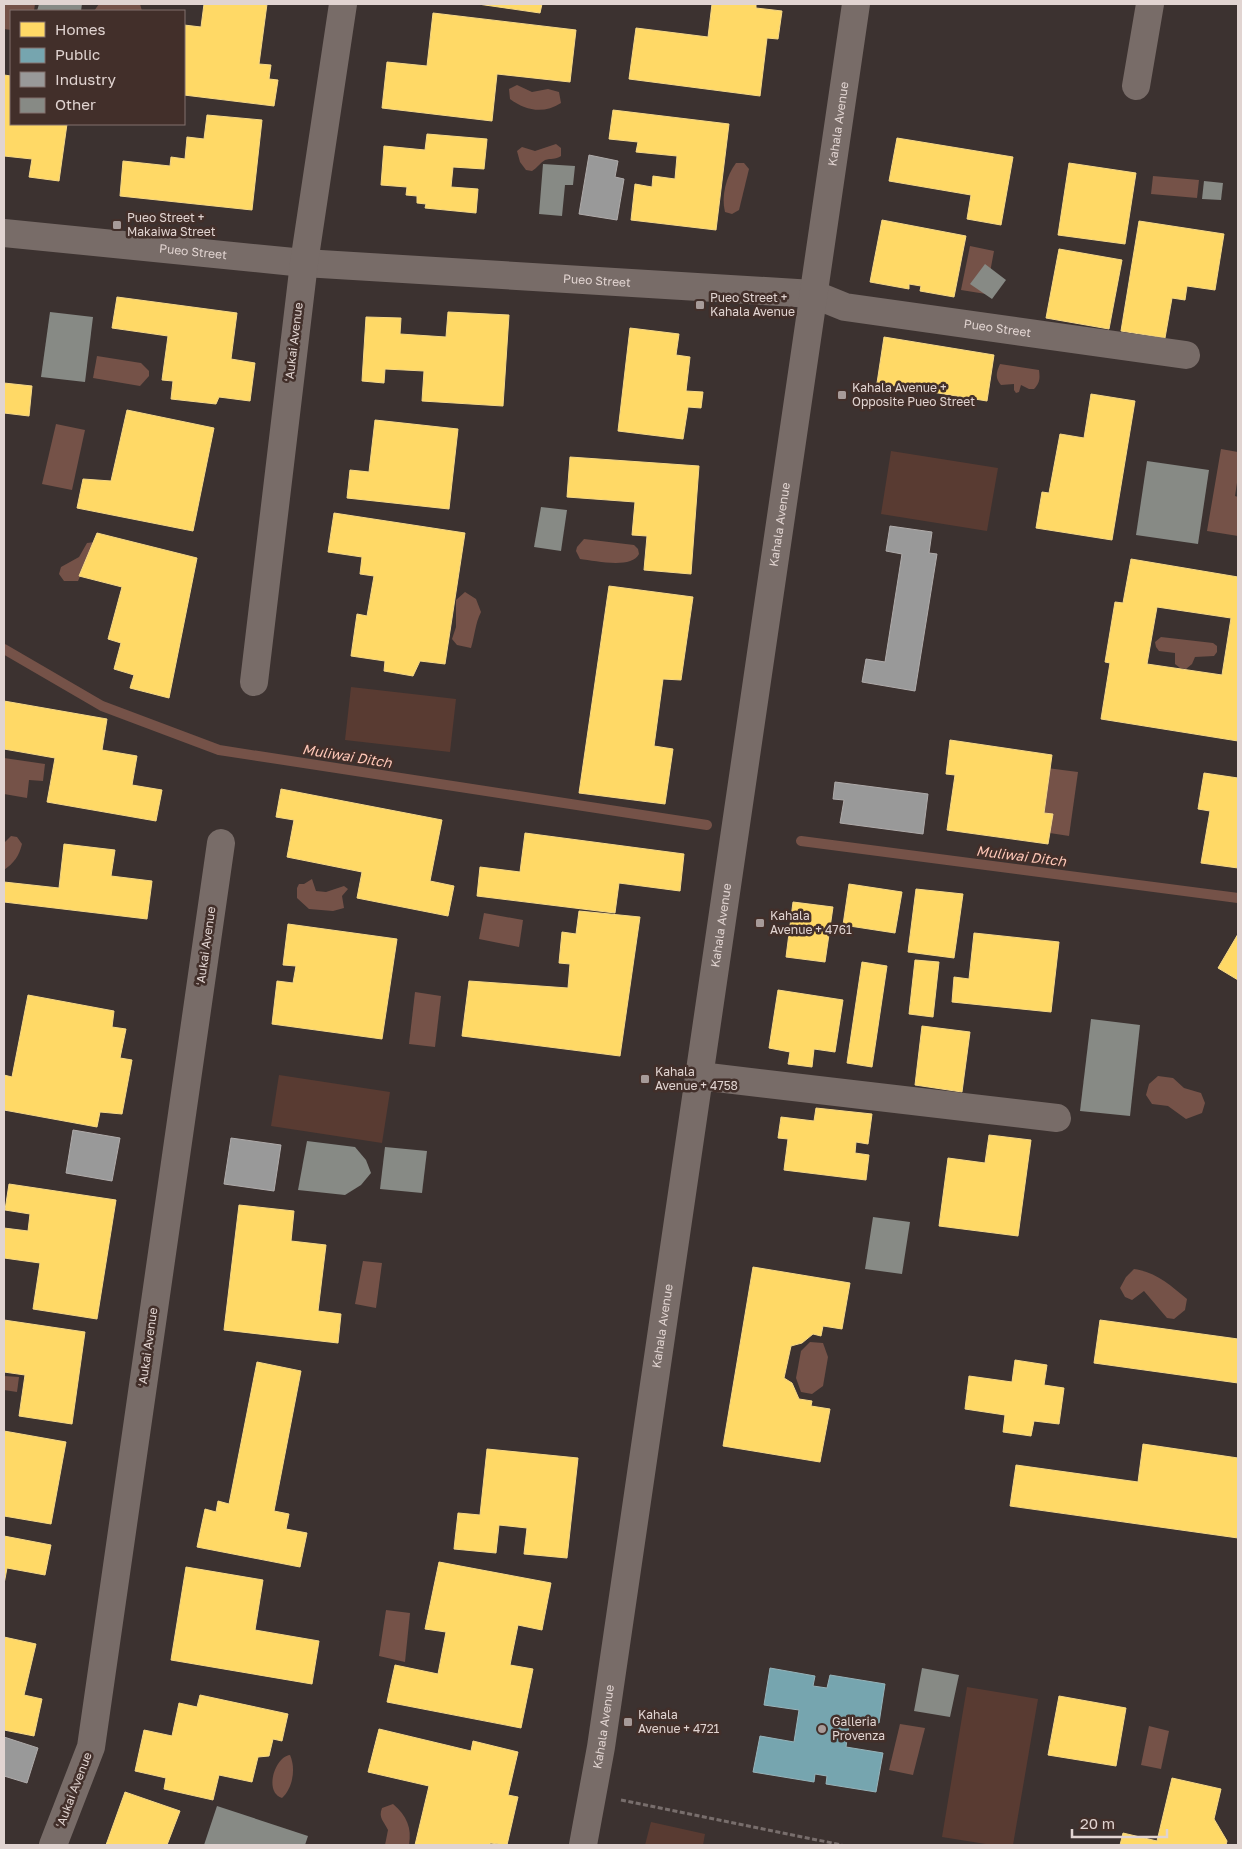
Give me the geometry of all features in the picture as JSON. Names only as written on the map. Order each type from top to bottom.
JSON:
[{"type":"street","name":"ʻAukai Avenue","points":[[254,682],[304,263],[343,4]]},
{"type":"street","name":"Kahala Avenue","points":[[583,1845],[594,1794],[856,4]]},
{"type":"street","points":[[1136,86],[1150,4]]},
{"type":"street","name":"Pueo Street","points":[[4,233],[304,263],[813,294],[845,308],[1186,355]]},
{"type":"street","name":"ʻAukai Avenue","points":[[53,1845],[91,1747],[221,843]]},
{"type":"street","points":[[700,1076],[1057,1118]]},
{"type":"path","points":[[594,1794],[842,1845]]},
{"type":"shaded area","points":[[4,4],[35,4],[34,10],[10,10],[10,30],[4,29]]},
{"type":"shaded area","points":[[99,4],[140,4],[142,10],[95,10]]},
{"type":"shaded area","points":[[517,85],[532,92],[548,89],[559,92],[561,103],[542,110],[522,106],[510,99],[509,89]]},
{"type":"shaded area","points":[[556,144],[561,148],[561,156],[545,160],[532,171],[526,170],[520,162],[517,151],[522,147],[535,151]]},
{"type":"shaded area","points":[[736,163],[744,163],[749,169],[739,210],[732,214],[725,212],[724,193],[729,174]]},
{"type":"shaded area","points":[[1153,176],[1199,180],[1197,198],[1151,194]]},
{"type":"shaded area","points":[[970,246],[994,251],[986,294],[961,290]]},
{"type":"shaded area","points":[[97,356],[141,363],[149,371],[149,376],[140,386],[93,378]]},
{"type":"shaded area","points":[[1000,364],[1039,370],[1037,385],[1034,389],[1029,389],[1021,385],[1019,392],[1016,393],[1014,384],[1001,385],[997,375]]},
{"type":"shaded area","points":[[56,424],[85,430],[72,490],[42,484]]},
{"type":"shaded area","points":[[1221,449],[1238,452],[1238,476],[1235,496],[1238,497],[1238,536],[1207,531]]},
{"type":"shaded area","points":[[891,451],[998,468],[987,531],[881,514]]},
{"type":"shaded area","points":[[584,539],[634,545],[638,549],[639,554],[635,559],[621,563],[580,559],[576,551]]},
{"type":"shaded area","points":[[95,542],[78,581],[64,581],[59,574],[61,567],[79,557],[87,543]]},
{"type":"shaded area","points":[[465,592],[476,599],[481,612],[471,648],[457,645],[452,639],[456,627],[456,600]]},
{"type":"shaded area","points":[[1161,637],[1213,643],[1217,646],[1217,652],[1214,656],[1195,657],[1192,664],[1186,669],[1180,668],[1175,664],[1175,653],[1159,651],[1156,647],[1155,642]]},
{"type":"shaded area","points":[[351,687],[456,699],[450,752],[345,740]]},
{"type":"shaded area","points":[[4,758],[45,764],[43,781],[29,780],[27,798],[4,794]]},
{"type":"shaded area","points":[[1047,768],[1078,772],[1069,836],[1037,831]]},
{"type":"shaded area","points":[[11,836],[17,837],[22,844],[16,859],[4,870],[4,843]]},
{"type":"shaded area","points":[[312,879],[316,891],[326,892],[344,886],[348,889],[342,896],[344,908],[333,911],[309,909],[297,898],[297,888],[299,884],[304,884]]},
{"type":"shaded area","points":[[484,913],[523,920],[519,947],[479,939]]},
{"type":"shaded area","points":[[415,992],[441,996],[435,1047],[409,1044]]},
{"type":"shaded area","points":[[279,1075],[390,1092],[382,1143],[271,1126]]},
{"type":"shaded area","points":[[1158,1076],[1173,1078],[1184,1088],[1201,1093],[1205,1103],[1202,1113],[1186,1119],[1168,1106],[1152,1104],[1146,1095],[1149,1084]]},
{"type":"shaded area","points":[[363,1261],[382,1263],[376,1308],[355,1304]]},
{"type":"shaded area","points":[[1134,1269],[1156,1276],[1175,1289],[1187,1299],[1185,1310],[1174,1319],[1167,1318],[1144,1291],[1132,1300],[1125,1297],[1120,1288],[1126,1277]]},
{"type":"shaded area","points":[[810,1342],[823,1343],[828,1357],[823,1386],[812,1394],[801,1392],[796,1378],[801,1351]]},
{"type":"shaded area","points":[[4,1376],[19,1377],[17,1392],[4,1390]]},
{"type":"shaded area","points":[[386,1610],[410,1613],[405,1662],[379,1656]]},
{"type":"shaded area","points":[[967,1687],[1038,1699],[1013,1845],[992,1845],[942,1837]]},
{"type":"shaded area","points":[[900,1724],[925,1728],[913,1775],[889,1770]]},
{"type":"shaded area","points":[[1149,1726],[1169,1731],[1161,1769],[1141,1765]]},
{"type":"shaded area","points":[[290,1755],[293,1766],[292,1778],[289,1789],[282,1798],[273,1789],[273,1775],[279,1762],[284,1757]]},
{"type":"shaded area","points":[[393,1804],[402,1813],[409,1828],[409,1845],[385,1845],[388,1830],[381,1817],[381,1811],[382,1808]]},
{"type":"shaded area","points":[[651,1822],[705,1834],[703,1845],[645,1845]]},
{"type":"building: Homes","points":[[204,4],[267,4],[259,64],[271,65],[269,79],[278,80],[274,106],[185,95],[185,25],[201,27]]},
{"type":"building: Homes","points":[[478,4],[542,4],[540,13]]},
{"type":"building: Homes","points":[[712,4],[756,4],[756,8],[782,11],[778,39],[767,38],[760,96],[629,79],[636,28],[708,37]]},
{"type":"building: Homes","points":[[433,13],[576,30],[570,82],[497,74],[492,121],[382,108],[387,62],[427,66]]},
{"type":"building: Homes","points":[[4,75],[10,76],[10,125],[67,125],[59,181],[29,177],[32,159],[4,156]]},
{"type":"building: Homes","points":[[613,110],[729,124],[716,230],[631,220],[635,184],[652,187],[653,176],[675,179],[677,156],[636,152],[638,142],[609,139]]},
{"type":"building: Homes","points":[[207,115],[262,120],[252,210],[120,196],[123,161],[170,166],[171,157],[185,159],[187,137],[204,139]]},
{"type":"building: Homes","points":[[427,134],[487,139],[484,169],[453,167],[451,187],[478,189],[476,213],[425,208],[426,204],[417,203],[417,196],[406,195],[407,187],[381,185],[384,146],[425,150]]},
{"type":"building: Homes","points":[[897,138],[1013,157],[1001,225],[967,219],[971,195],[889,181]]},
{"type":"building: Homes","points":[[1069,163],[1136,173],[1125,244],[1058,235]]},
{"type":"building: Homes","points":[[882,220],[966,236],[954,297],[920,291],[921,286],[909,284],[909,289],[870,282]]},
{"type":"building: Homes","points":[[1139,221],[1224,234],[1215,290],[1187,286],[1185,300],[1172,298],[1165,338],[1121,331]]},
{"type":"building: Homes","points":[[1059,249],[1122,260],[1109,329],[1046,318]]},
{"type":"building: Homes","points":[[117,297],[237,313],[231,359],[255,363],[250,401],[219,397],[216,404],[171,399],[173,381],[162,380],[168,336],[112,328]]},
{"type":"building: Homes","points":[[448,312],[509,315],[503,406],[422,401],[424,371],[385,369],[384,383],[362,381],[366,317],[401,318],[400,334],[446,337]]},
{"type":"building: Homes","points":[[630,328],[679,334],[676,355],[690,357],[686,391],[703,392],[701,408],[688,407],[683,439],[618,431]]},
{"type":"building: Homes","points":[[884,337],[994,355],[987,401],[877,383]]},
{"type":"building: Homes","points":[[4,383],[32,386],[29,416],[4,413]]},
{"type":"building: Homes","points":[[1091,394],[1135,401],[1112,540],[1036,528],[1042,492],[1049,493],[1060,434],[1084,438]]},
{"type":"building: Homes","points":[[127,410],[214,428],[193,531],[77,508],[83,479],[111,481]]},
{"type":"building: Homes","points":[[375,420],[458,429],[449,509],[347,498],[350,470],[369,472]]},
{"type":"building: Homes","points":[[570,457],[699,466],[691,574],[644,570],[647,536],[632,535],[635,502],[567,497]]},
{"type":"building: Homes","points":[[334,513],[465,533],[445,664],[420,661],[413,676],[384,671],[385,661],[351,656],[357,614],[367,616],[374,576],[360,574],[362,557],[328,552]]},
{"type":"building: Homes","points":[[97,533],[197,558],[169,698],[130,688],[134,675],[114,669],[121,643],[108,639],[122,587],[79,576]]},
{"type":"building: Homes","points":[[1131,559],[1238,577],[1238,741],[1101,719],[1110,663],[1105,662],[1115,602],[1123,603]],"holes":[[[1157,607],[1231,618],[1222,675],[1147,664]]]},
{"type":"building: Homes","points":[[609,586],[693,597],[681,680],[663,679],[654,746],[673,749],[665,804],[579,793]]},
{"type":"building: Homes","points":[[4,701],[107,719],[102,750],[137,756],[132,785],[162,790],[156,821],[47,802],[55,758],[4,749]]},
{"type":"building: Homes","points":[[950,740],[1052,755],[1044,813],[1053,814],[1048,844],[947,830],[955,775],[946,774]]},
{"type":"building: Homes","points":[[1204,773],[1238,778],[1238,868],[1201,863],[1210,811],[1198,809]]},
{"type":"building: Homes","points":[[281,789],[442,820],[430,881],[454,886],[448,916],[357,898],[362,872],[287,857],[294,820],[276,817]]},
{"type":"building: Homes","points":[[525,833],[684,854],[680,891],[619,883],[615,913],[477,896],[480,867],[520,872]]},
{"type":"building: Homes","points":[[64,844],[115,850],[111,876],[152,881],[147,919],[4,902],[4,882],[59,888]]},
{"type":"building: Homes","points":[[849,884],[902,892],[895,933],[843,925]]},
{"type":"building: Homes","points":[[916,889],[963,894],[954,958],[908,952]]},
{"type":"building: Homes","points":[[793,902],[833,907],[825,962],[786,957]]},
{"type":"building: Homes","points":[[579,911],[640,917],[620,1056],[462,1036],[469,981],[568,988],[570,964],[559,963],[562,932],[576,934]]},
{"type":"building: Homes","points":[[288,924],[397,939],[382,1039],[272,1024],[277,981],[293,983],[296,966],[283,965]]},
{"type":"building: Homes","points":[[974,933],[1059,942],[1051,1012],[952,1002],[954,977],[969,979]]},
{"type":"building: Homes","points":[[1238,934],[1238,980],[1218,968]]},
{"type":"building: Homes","points":[[915,960],[939,962],[933,1017],[909,1014]]},
{"type":"building: Homes","points":[[862,962],[887,966],[872,1067],[847,1063]]},
{"type":"building: Homes","points":[[778,990],[843,1000],[835,1052],[814,1049],[812,1067],[788,1064],[790,1052],[769,1048]]},
{"type":"building: Homes","points":[[28,995],[114,1011],[112,1027],[126,1029],[120,1058],[132,1060],[122,1114],[100,1112],[97,1127],[4,1110],[4,1075],[12,1077]]},
{"type":"building: Homes","points":[[922,1026],[970,1032],[962,1092],[915,1085]]},
{"type":"building: Homes","points":[[816,1108],[872,1114],[868,1144],[856,1142],[855,1153],[869,1155],[866,1180],[784,1170],[788,1139],[778,1138],[781,1117],[814,1121]]},
{"type":"building: Homes","points":[[989,1135],[1031,1140],[1018,1236],[939,1226],[948,1158],[985,1163]]},
{"type":"building: Homes","points":[[9,1184],[116,1200],[97,1319],[33,1309],[40,1263],[4,1258],[4,1228],[28,1231],[30,1214],[5,1210]]},
{"type":"building: Homes","points":[[239,1205],[294,1211],[291,1241],[326,1245],[318,1311],[341,1314],[338,1343],[224,1330]]},
{"type":"building: Homes","points":[[753,1267],[850,1283],[842,1329],[823,1326],[821,1336],[813,1334],[802,1343],[791,1346],[784,1378],[792,1383],[799,1399],[812,1401],[811,1406],[830,1409],[820,1462],[723,1446]]},
{"type":"building: Homes","points":[[4,1320],[85,1332],[72,1424],[19,1416],[25,1375],[4,1372]]},
{"type":"building: Homes","points":[[1100,1320],[1238,1339],[1238,1383],[1094,1363]]},
{"type":"building: Homes","points":[[1015,1360],[1047,1365],[1044,1385],[1064,1388],[1059,1424],[1034,1421],[1031,1436],[1003,1432],[1005,1415],[965,1409],[969,1376],[1012,1382]]},
{"type":"building: Homes","points":[[257,1362],[301,1371],[274,1511],[289,1514],[286,1529],[307,1533],[300,1567],[197,1547],[205,1509],[216,1512],[218,1501],[229,1504]]},
{"type":"building: Homes","points":[[4,1431],[66,1442],[51,1524],[4,1516]]},
{"type":"building: Homes","points":[[1143,1444],[1238,1458],[1238,1538],[1010,1506],[1016,1465],[1138,1482]]},
{"type":"building: Homes","points":[[487,1449],[578,1458],[567,1558],[524,1554],[527,1528],[499,1525],[496,1553],[454,1549],[458,1513],[480,1515]]},
{"type":"building: Homes","points":[[4,1536],[51,1545],[45,1575],[7,1568],[4,1584]]},
{"type":"building: Homes","points":[[439,1562],[551,1583],[542,1630],[518,1625],[510,1665],[533,1669],[521,1728],[387,1702],[395,1665],[438,1674],[446,1632],[425,1629]]},
{"type":"building: Homes","points":[[186,1567],[263,1580],[255,1630],[319,1641],[312,1684],[171,1660]]},
{"type":"building: Homes","points":[[4,1637],[36,1644],[24,1695],[42,1699],[34,1736],[4,1730]]},
{"type":"building: Homes","points":[[200,1695],[288,1714],[282,1741],[273,1739],[269,1756],[258,1757],[252,1782],[219,1775],[213,1800],[164,1789],[166,1778],[135,1771],[144,1730],[172,1736],[179,1703],[197,1707]]},
{"type":"building: Homes","points":[[1059,1696],[1126,1708],[1116,1766],[1048,1755]]},
{"type":"building: Homes","points":[[379,1729],[471,1751],[473,1741],[518,1752],[508,1795],[518,1797],[507,1845],[490,1843],[490,1845],[415,1845],[429,1786],[368,1772]]},
{"type":"building: Homes","points":[[1172,1778],[1221,1789],[1214,1819],[1227,1841],[1226,1845],[1120,1845],[1123,1833],[1157,1841]]},
{"type":"building: Homes","points":[[125,1792],[180,1811],[167,1845],[106,1845]]},
{"type":"building: Public","name":"Galleria Provenza","points":[[770,1668],[815,1676],[813,1686],[827,1688],[830,1675],[885,1684],[879,1723],[850,1718],[846,1747],[883,1753],[876,1792],[826,1784],[827,1776],[815,1774],[814,1782],[753,1772],[760,1736],[794,1742],[799,1710],[764,1705]]},
{"type":"building: Industry","points":[[589,155],[618,161],[615,177],[624,179],[617,220],[579,214]]},
{"type":"building: Industry","points":[[890,526],[932,532],[929,553],[937,554],[915,691],[862,682],[866,659],[885,662],[902,554],[886,551]]},
{"type":"building: Industry","points":[[835,782],[928,794],[923,834],[840,823],[844,800],[833,799]]},
{"type":"building: Industry","points":[[73,1130],[120,1138],[112,1181],[66,1173]]},
{"type":"building: Industry","points":[[231,1138],[281,1145],[274,1191],[224,1184]]},
{"type":"building: Industry","points":[[4,1737],[38,1748],[27,1783],[4,1776]]},
{"type":"building: Other","points":[[39,4],[82,4],[81,10],[37,10]]},
{"type":"building: Other","points":[[543,164],[575,166],[573,185],[565,185],[562,216],[539,214]]},
{"type":"building: Other","points":[[1204,181],[1223,183],[1221,200],[1202,199]]},
{"type":"building: Other","points":[[985,264],[1006,280],[992,299],[970,284]]},
{"type":"building: Other","points":[[50,312],[93,317],[85,382],[41,377]]},
{"type":"building: Other","points":[[1147,461],[1209,470],[1198,544],[1136,535]]},
{"type":"building: Other","points":[[541,507],[567,510],[561,551],[534,547]]},
{"type":"building: Other","points":[[1091,1019],[1140,1025],[1130,1116],[1080,1111]]},
{"type":"building: Other","points":[[307,1141],[355,1147],[366,1160],[371,1173],[361,1185],[345,1195],[298,1190]]},
{"type":"building: Other","points":[[385,1147],[427,1151],[422,1193],[380,1189]]},
{"type":"building: Other","points":[[873,1217],[910,1222],[902,1274],[865,1269]]},
{"type":"building: Other","points":[[922,1668],[959,1675],[950,1717],[914,1711]]},
{"type":"building: Other","points":[[217,1806],[308,1836],[305,1845],[204,1845]]},
{"type":"waterway","name":"Muliwai Ditch","points":[[4,649],[102,706],[219,750],[707,825]]},
{"type":"waterway","name":"Muliwai Ditch","points":[[801,841],[1238,898]]},
{"type":"place","name":"Pueo Street + Makaiwa Street","points":[[117,225]]},
{"type":"place","name":"Pueo Street + Kahala Avenue","points":[[700,305]]},
{"type":"place","name":"Kahala Avenue + Opposite Pueo Street","points":[[842,395]]},
{"type":"place","name":"Kahala Avenue + 4761","points":[[760,923]]},
{"type":"place","name":"Kahala Avenue + 4758","points":[[645,1079]]},
{"type":"place","name":"Kahala Avenue + 4721","points":[[628,1722]]},
{"type":"place","name":"Galleria Provenza","points":[[822,1729]]}]
